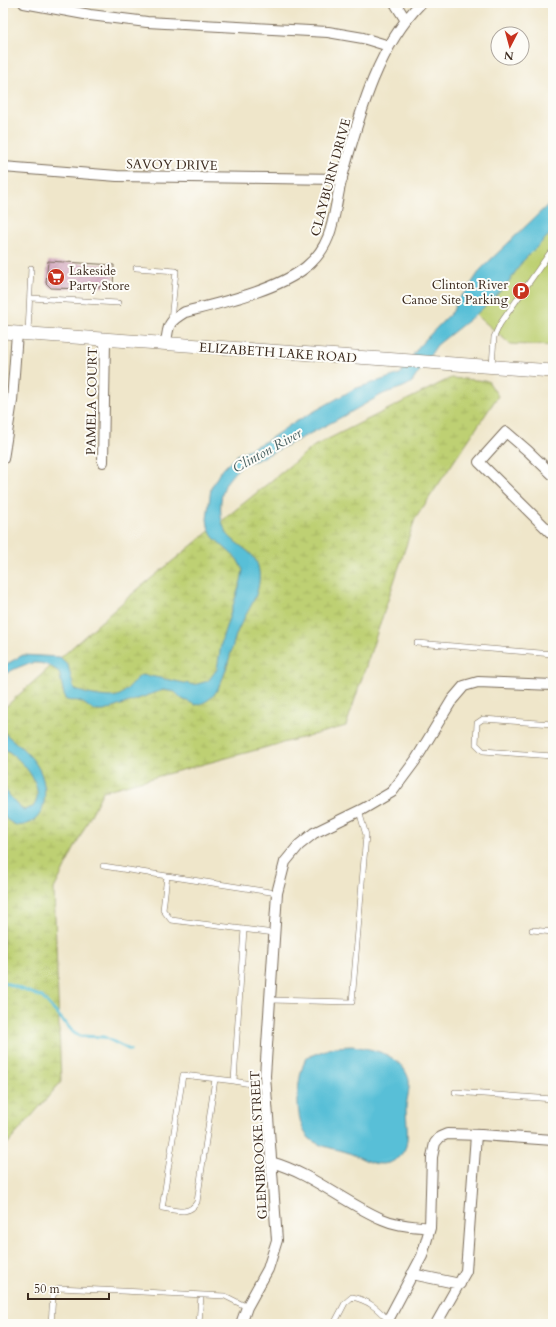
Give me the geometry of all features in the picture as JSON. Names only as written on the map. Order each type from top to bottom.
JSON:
[{"type":"street","points":[[24,3],[90,15],[147,22],[328,32],[363,38],[389,46]]},
{"type":"street","points":[[396,3],[406,19]]},
{"type":"street","name":"CLAYBURN DRIVE","points":[[171,320],[185,312],[279,283],[306,268],[321,253],[329,239],[342,179],[362,108],[389,46],[406,19],[421,3]]},
{"type":"street","name":"SAVOY DRIVE","points":[[3,167],[117,176],[342,179]]},
{"type":"street","points":[[166,344],[167,329],[171,320]]},
{"type":"street","name":"ELIZABETH LAKE ROAD","points":[[3,332],[406,362],[553,371]]},
{"type":"street","points":[[3,459],[22,333]]},
{"type":"street","name":"PAMELA COURT","points":[[103,462],[105,340]]},
{"type":"street","points":[[553,475],[528,450],[506,432],[479,462],[553,535]]},
{"type":"street","points":[[360,810],[392,792],[415,761],[443,712],[464,686],[478,682],[553,685]]},
{"type":"street","name":"GLENBROOKE STREET","points":[[240,1324],[247,1307],[268,1270],[277,1240],[266,1087],[277,893],[285,862],[299,845],[314,833],[360,810]]},
{"type":"street","points":[[387,1322],[422,1256],[430,1228],[432,1157],[435,1143],[440,1137],[447,1134],[553,1140]]},
{"type":"street","points":[[436,1324],[466,1271],[476,1135]]},
{"type":"street","points":[[271,1162],[303,1173],[383,1220],[406,1226],[430,1228]]},
{"type":"street","points":[[412,1274],[460,1284]]},
{"type":"lane","points":[[492,367],[494,337],[500,324],[549,254]]},
{"type":"lane","points":[[22,333],[30,298],[31,268]]},
{"type":"lane","points":[[136,268],[176,271],[171,320]]},
{"type":"lane","points":[[30,298],[118,303]]},
{"type":"lane","points":[[417,643],[553,654]]},
{"type":"lane","points":[[553,724],[483,719],[477,723],[476,744],[483,751],[553,756]]},
{"type":"lane","points":[[270,1000],[352,1002],[366,835],[360,810]]},
{"type":"lane","points":[[103,866],[277,893]]},
{"type":"lane","points":[[167,876],[163,910],[171,920],[274,933]]},
{"type":"lane","points":[[234,1081],[244,929]]},
{"type":"lane","points":[[532,930],[553,932]]},
{"type":"lane","points":[[215,1079],[197,1202],[194,1208],[184,1212],[162,1208],[183,1074],[234,1081],[266,1087]]},
{"type":"lane","points":[[455,1092],[553,1099]]},
{"type":"lane","points":[[51,1324],[53,1294],[58,1288],[225,1296],[247,1307]]},
{"type":"lane","points":[[199,1324],[201,1295]]},
{"type":"lane","points":[[334,1324],[345,1303],[352,1297],[362,1299],[377,1307],[387,1322]]},
{"type":"green space","points":[[553,202],[553,346],[510,344],[473,312]]},
{"type":"green space","points":[[451,378],[488,381],[498,396],[415,519],[346,726],[103,791],[54,889],[61,1082],[3,1149],[3,709],[132,594],[314,446]]},
{"type":"water","name":"Clinton River","points":[[553,200],[553,231],[523,261],[505,287],[480,311],[437,345],[412,382],[381,395],[303,437],[255,461],[243,465],[237,469],[229,479],[225,485],[221,500],[221,517],[223,526],[226,533],[255,560],[258,565],[259,580],[255,597],[236,635],[223,677],[211,698],[196,705],[182,699],[175,692],[163,690],[104,711],[98,711],[91,709],[82,702],[65,699],[59,672],[44,664],[31,663],[3,675],[3,666],[23,655],[60,657],[68,665],[74,689],[97,696],[111,697],[120,695],[126,691],[141,675],[194,685],[208,681],[217,669],[222,639],[241,581],[243,570],[237,559],[213,537],[208,526],[207,519],[211,488],[220,472],[237,455],[268,440],[290,425],[354,389],[400,374],[420,345],[453,311],[457,300],[467,290],[481,269]]},
{"type":"water","points":[[3,732],[32,758],[39,769],[44,784],[44,801],[39,815],[34,821],[23,825],[14,824],[7,820],[3,815],[3,787],[16,804],[24,810],[33,807],[37,799],[37,791],[35,782],[24,765],[10,752],[3,748]]},
{"type":"water","points":[[352,1046],[373,1050],[387,1055],[399,1063],[409,1079],[406,1107],[406,1146],[399,1156],[389,1163],[373,1163],[344,1151],[318,1144],[309,1138],[300,1121],[298,1098],[300,1075],[307,1057],[334,1047]]},
{"type":"building","points":[[48,261],[114,265],[113,288],[88,286],[86,289],[51,288],[46,283]]},
{"type":"waterway","points":[[3,982],[42,997],[74,1033],[79,1036],[104,1037],[130,1050]]},
{"type":"place","name":"Lakeside Party Store","points":[[56,277]]},
{"type":"place","name":"Clinton River Canoe Site Parking","points":[[521,291]]}]
